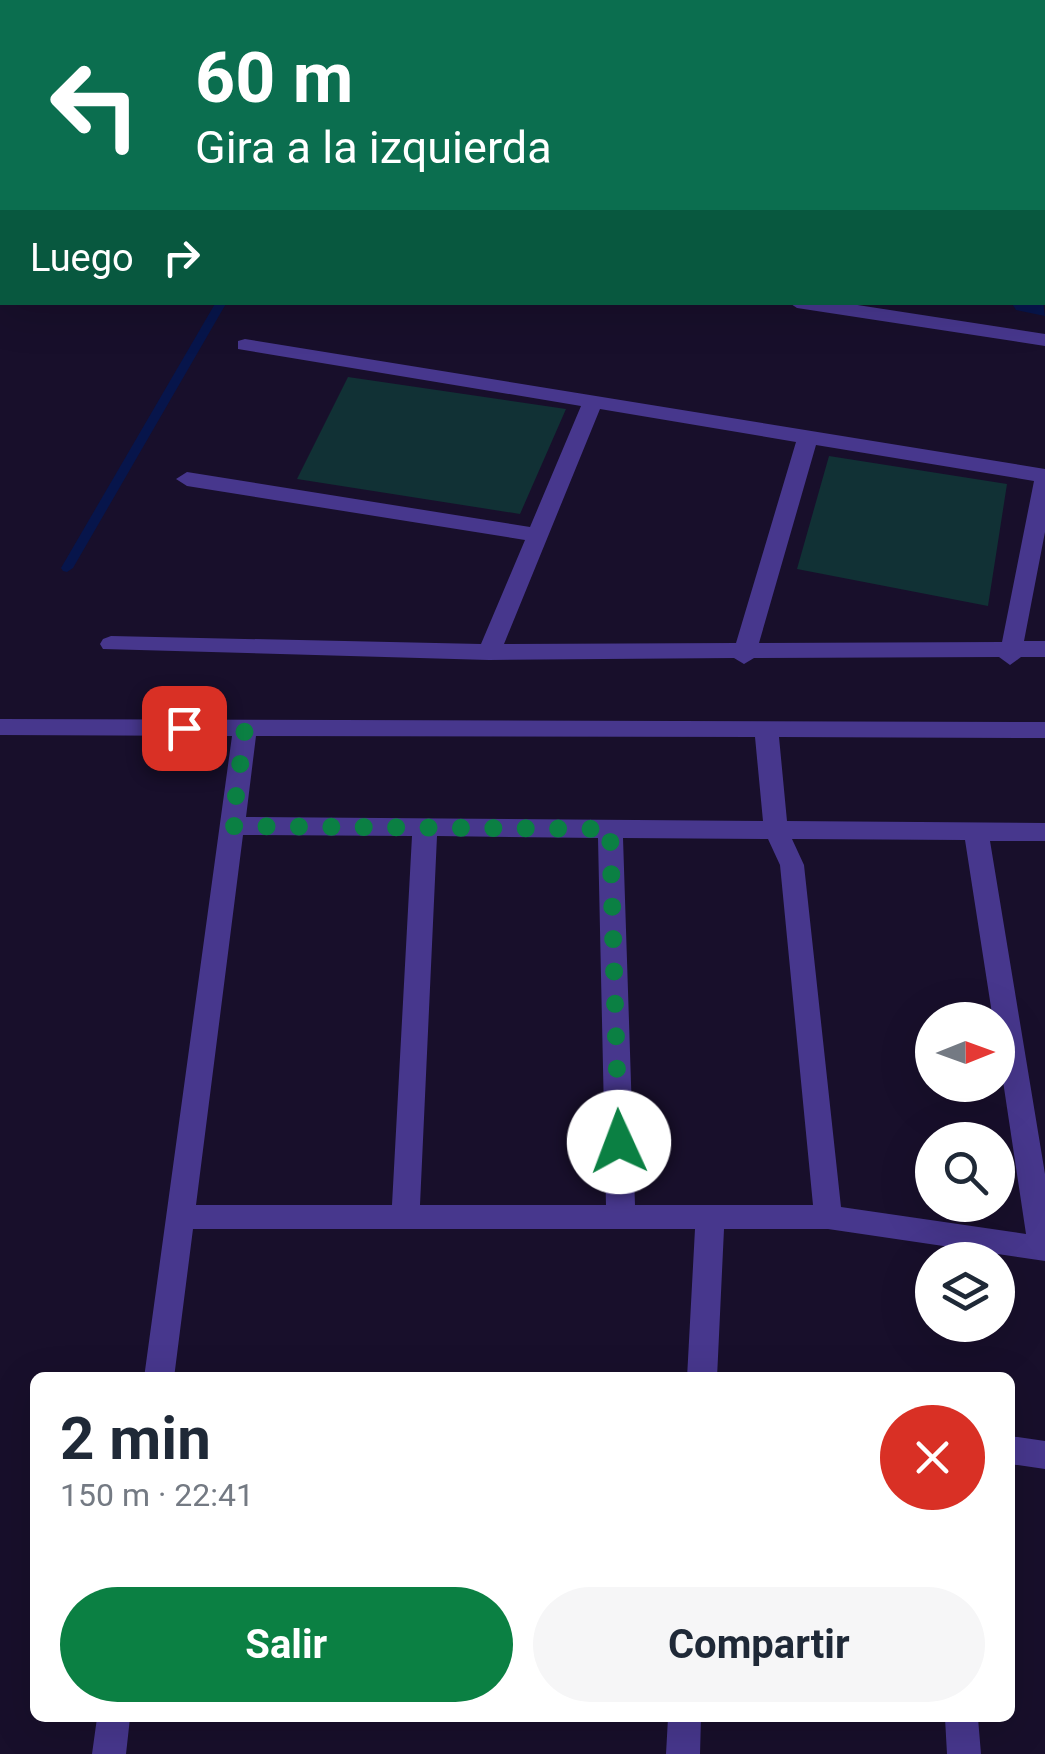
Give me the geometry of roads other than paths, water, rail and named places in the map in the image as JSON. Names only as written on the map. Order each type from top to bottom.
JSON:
[{"type":"street","points":[[817,305],[1045,340]]},
{"type":"street","points":[[245,345],[1045,477],[1011,653]]},
{"type":"street","points":[[490,652],[592,402]]},
{"type":"street","points":[[745,654],[808,437]]},
{"type":"street","points":[[186,479],[538,535]]},
{"type":"street","points":[[112,644],[745,654],[1011,653],[1045,649]]},
{"type":"street","points":[[0,727],[1045,730]]},
{"type":"street","points":[[160,1372],[245,728]]},
{"type":"street","points":[[766,730],[776,830],[792,865],[828,1217]]},
{"type":"street","points":[[232,826],[1045,832]]},
{"type":"street","points":[[405,1218],[426,828]]},
{"type":"street","points":[[610,829],[621,1220]]},
{"type":"street","points":[[180,1216],[621,1220],[828,1217],[1044,1249],[976,832]]},
{"type":"street","points":[[702,1372],[710,1220]]},
{"type":"street","points":[[1015,1451],[1045,1454]]},
{"type":"street","points":[[109,1754],[113,1722]]},
{"type":"street","points":[[683,1754],[685,1722]]},
{"type":"street","points":[[962,1722],[964,1754]]},
{"type":"waterway","points":[[67,568],[220,305]]}]
